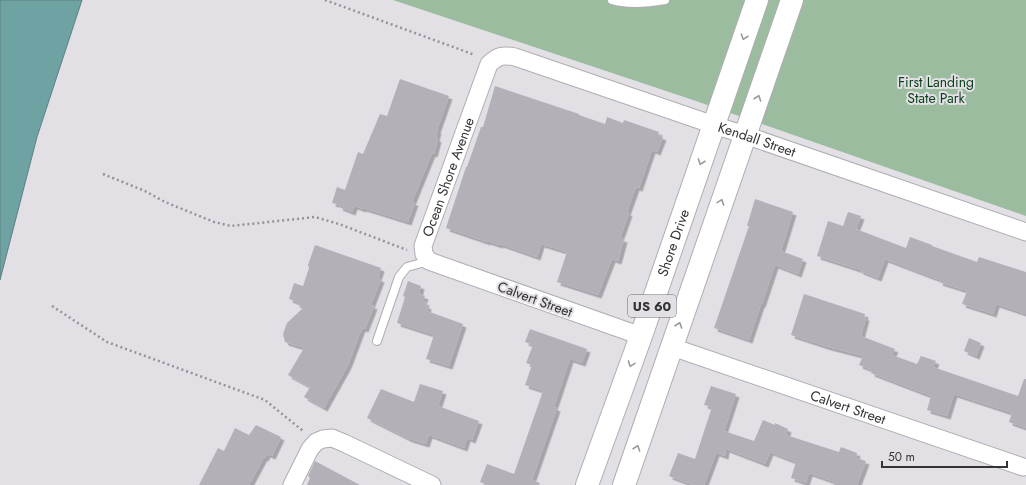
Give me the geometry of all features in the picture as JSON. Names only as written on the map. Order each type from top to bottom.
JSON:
[{"type":"highway","name":"Shore Drive","points":[[586,485],[641,336],[757,0]]},
{"type":"highway","name":"US 60","points":[[624,485],[792,0]]},
{"type":"street","name":"Kendall Street","points":[[490,64],[496,58],[504,56],[515,57],[1026,232]]},
{"type":"street","name":"Ocean Shore Avenue","points":[[429,261],[424,254],[423,246],[490,64]]},
{"type":"street","name":"Calvert Street","points":[[429,261],[641,336]]},
{"type":"street","name":"Calvert Street","points":[[672,347],[1023,467]]},
{"type":"street","points":[[292,485],[310,449],[316,442],[323,439],[332,438],[344,442],[432,485]]},
{"type":"lane","points":[[612,0],[620,3],[665,0]]},
{"type":"lane","points":[[377,341],[399,277],[407,267],[429,261]]},
{"type":"path","points":[[325,0],[481,57],[490,64]]},
{"type":"path","points":[[103,174],[145,190],[165,202],[214,222],[231,226],[314,217],[346,226],[414,253],[429,261]]},
{"type":"path","points":[[52,306],[107,342],[265,400],[316,442]]},
{"type":"green space","name":"First Landing State Park","points":[[393,0],[1026,0],[1026,216],[696,101]]},
{"type":"water","points":[[0,0],[82,0],[37,137],[0,280]]},
{"type":"building","points":[[400,79],[449,96],[437,130],[436,138],[438,139],[434,154],[432,153],[412,202],[415,202],[408,222],[354,206],[352,212],[339,207],[340,205],[332,203],[337,187],[345,190],[358,152],[363,154],[380,114],[387,116]]},
{"type":"building","points":[[495,86],[605,124],[607,117],[623,123],[624,120],[659,132],[658,135],[663,137],[657,152],[652,150],[639,188],[636,187],[620,238],[624,239],[618,261],[612,259],[598,295],[557,282],[567,252],[541,244],[537,257],[446,228],[466,167],[481,127],[483,127]]},
{"type":"building","points":[[755,199],[793,212],[781,251],[803,259],[798,274],[775,265],[749,340],[714,328],[749,226],[747,226]]},
{"type":"building","points":[[848,212],[861,216],[856,229],[906,248],[910,237],[977,262],[979,257],[1026,272],[1026,314],[996,304],[993,314],[962,304],[967,291],[939,282],[940,280],[885,259],[878,278],[860,270],[817,256],[828,221],[843,226]]},
{"type":"building","points":[[315,245],[381,268],[378,278],[381,279],[371,305],[374,306],[365,329],[362,328],[348,365],[324,408],[304,397],[310,387],[288,375],[304,348],[285,342],[283,334],[287,323],[304,307],[289,299],[294,283],[303,286]]},
{"type":"building","points":[[408,281],[421,286],[419,294],[425,296],[423,301],[426,302],[425,305],[428,306],[427,311],[463,324],[449,366],[426,359],[434,335],[397,323]]},
{"type":"building","points":[[804,294],[865,314],[864,317],[866,317],[861,336],[895,349],[892,355],[917,364],[921,356],[936,361],[933,367],[1018,396],[1024,379],[1026,379],[1026,428],[1009,422],[1012,413],[954,394],[947,416],[927,410],[931,396],[871,373],[872,370],[859,365],[863,356],[791,335]]},
{"type":"building","points":[[530,329],[587,349],[582,363],[570,359],[554,407],[557,408],[532,480],[540,483],[539,485],[487,485],[480,482],[487,464],[514,474],[543,391],[525,385],[532,365],[526,363],[533,345],[525,342]]},
{"type":"building","points":[[969,338],[981,343],[976,356],[964,351]]},
{"type":"building","points":[[420,384],[443,391],[438,406],[479,421],[472,440],[467,438],[464,448],[429,435],[426,444],[409,439],[367,418],[381,389],[414,402]]},
{"type":"building","points":[[711,386],[736,394],[724,431],[754,441],[763,420],[775,425],[775,423],[788,429],[786,435],[839,452],[841,447],[857,453],[856,458],[866,461],[857,485],[834,485],[835,482],[809,473],[806,483],[791,478],[796,462],[770,452],[765,464],[726,449],[725,456],[716,453],[704,485],[693,485],[669,476],[678,453],[695,459],[712,407],[704,405]]},
{"type":"building","points":[[256,425],[281,437],[272,456],[267,454],[265,458],[264,457],[249,485],[199,485],[218,448],[224,451],[235,428],[249,435]]},
{"type":"building","points":[[315,461],[360,485],[307,485],[310,478],[308,476]]}]
